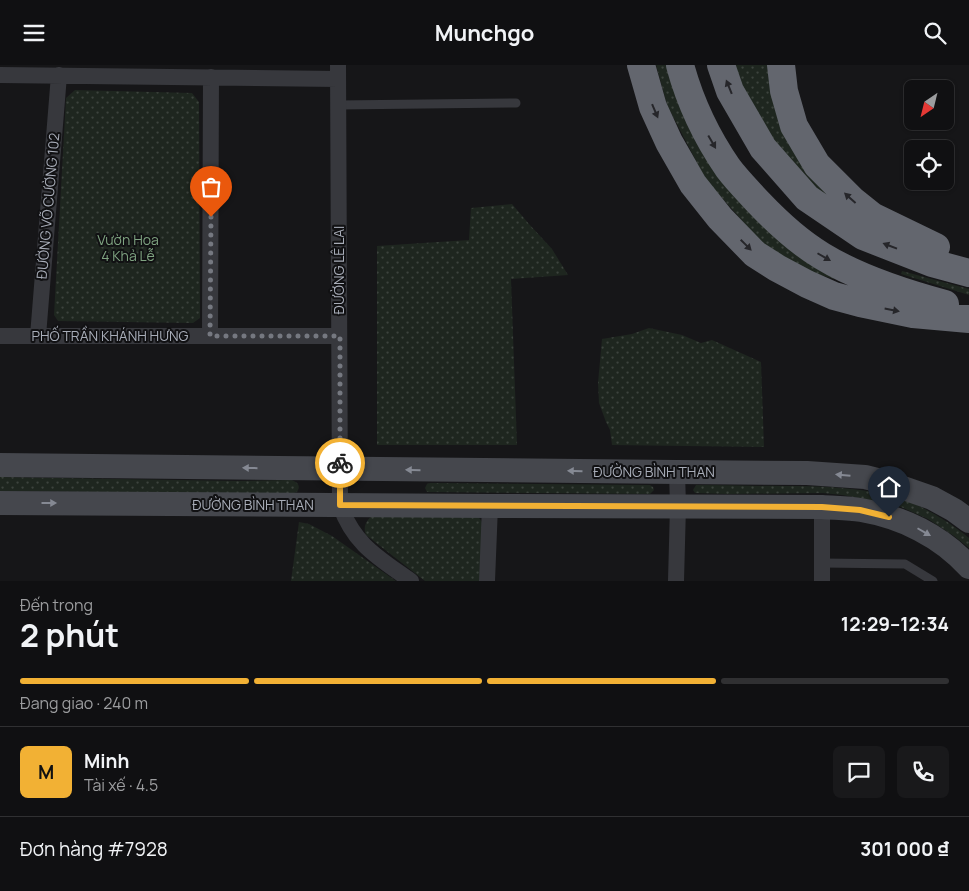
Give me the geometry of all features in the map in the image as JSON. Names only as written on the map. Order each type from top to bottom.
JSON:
[{"type":"highway","points":[[640,65],[653,107],[669,142],[689,178],[720,218],[755,254],[807,285],[834,296],[914,314],[969,319]]},
{"type":"highway","points":[[680,65],[693,106],[729,169],[770,215],[791,234],[820,255],[849,271],[921,298],[969,311]]},
{"type":"highway","points":[[721,65],[730,91],[763,148],[806,198],[863,236],[932,263],[969,273]]},
{"type":"highway","points":[[781,65],[784,91],[794,127],[817,165],[831,180],[872,216],[969,263]]},
{"type":"main road","name":"ĐƯỜNG BÌNH THAN","points":[[0,465],[807,473],[865,477],[889,483],[932,498],[969,521]]},
{"type":"main road","name":"ĐƯỜNG BÌNH THAN","points":[[0,503],[822,507],[867,511],[911,525],[927,533],[954,552],[969,567]]},
{"type":"street","points":[[0,75],[211,77],[338,72]]},
{"type":"street","name":"ĐƯỜNG LÊ LAI","points":[[338,72],[340,505]]},
{"type":"street","name":"ĐƯỜNG VÕ CƯỜNG 102","points":[[38,336],[59,75]]},
{"type":"street","points":[[210,336],[211,77]]},
{"type":"street","name":"PHỐ TRẦN KHÁNH HƯNG","points":[[0,336],[340,336]]},
{"type":"street","points":[[676,581],[677,472]]},
{"type":"street","points":[[340,505],[350,527],[361,543],[412,581]]},
{"type":"street","points":[[487,581],[490,506]]},
{"type":"street","points":[[822,507],[822,581]]},
{"type":"lane","points":[[338,105],[516,103]]},
{"type":"lane","points":[[822,563],[905,564],[933,581]]},
{"type":"green space","points":[[656,65],[672,65],[686,107],[842,281],[802,270],[762,243],[706,180],[667,105]]},
{"type":"green space","points":[[732,65],[773,65],[861,225],[811,193],[769,144]]},
{"type":"green space","name":"Vườn Hoa 4 Khả Lễ","points":[[75,90],[192,93],[199,102],[200,318],[193,323],[58,321],[54,315],[66,98]]},
{"type":"green space","points":[[512,204],[552,249],[568,275],[511,279],[517,445],[377,445],[377,246],[469,240],[471,208]]},
{"type":"green space","points":[[902,271],[969,289],[969,295],[901,274]]},
{"type":"green space","points":[[649,328],[682,335],[701,343],[712,340],[761,362],[764,447],[612,445],[610,430],[599,403],[598,383],[602,339],[632,334]]},
{"type":"green space","points":[[0,477],[237,481],[291,480],[297,483],[299,488],[297,492],[291,494],[0,491]]},
{"type":"green space","points":[[430,483],[650,485],[654,490],[650,494],[427,492],[425,488]]},
{"type":"green space","points":[[696,485],[825,487],[852,489],[893,496],[923,508],[952,525],[969,538],[969,548],[928,519],[901,507],[880,502],[823,493],[695,493],[693,490]]},
{"type":"green space","points":[[375,513],[476,515],[483,524],[482,581],[425,581],[366,535],[365,525]]},
{"type":"green space","points":[[299,522],[309,524],[332,536],[396,581],[291,581]]},
{"type":"way so far","points":[[211,217],[210,336],[340,336],[340,463]]},
{"type":"route","points":[[340,463],[340,505],[822,507],[860,510],[889,517]]}]
